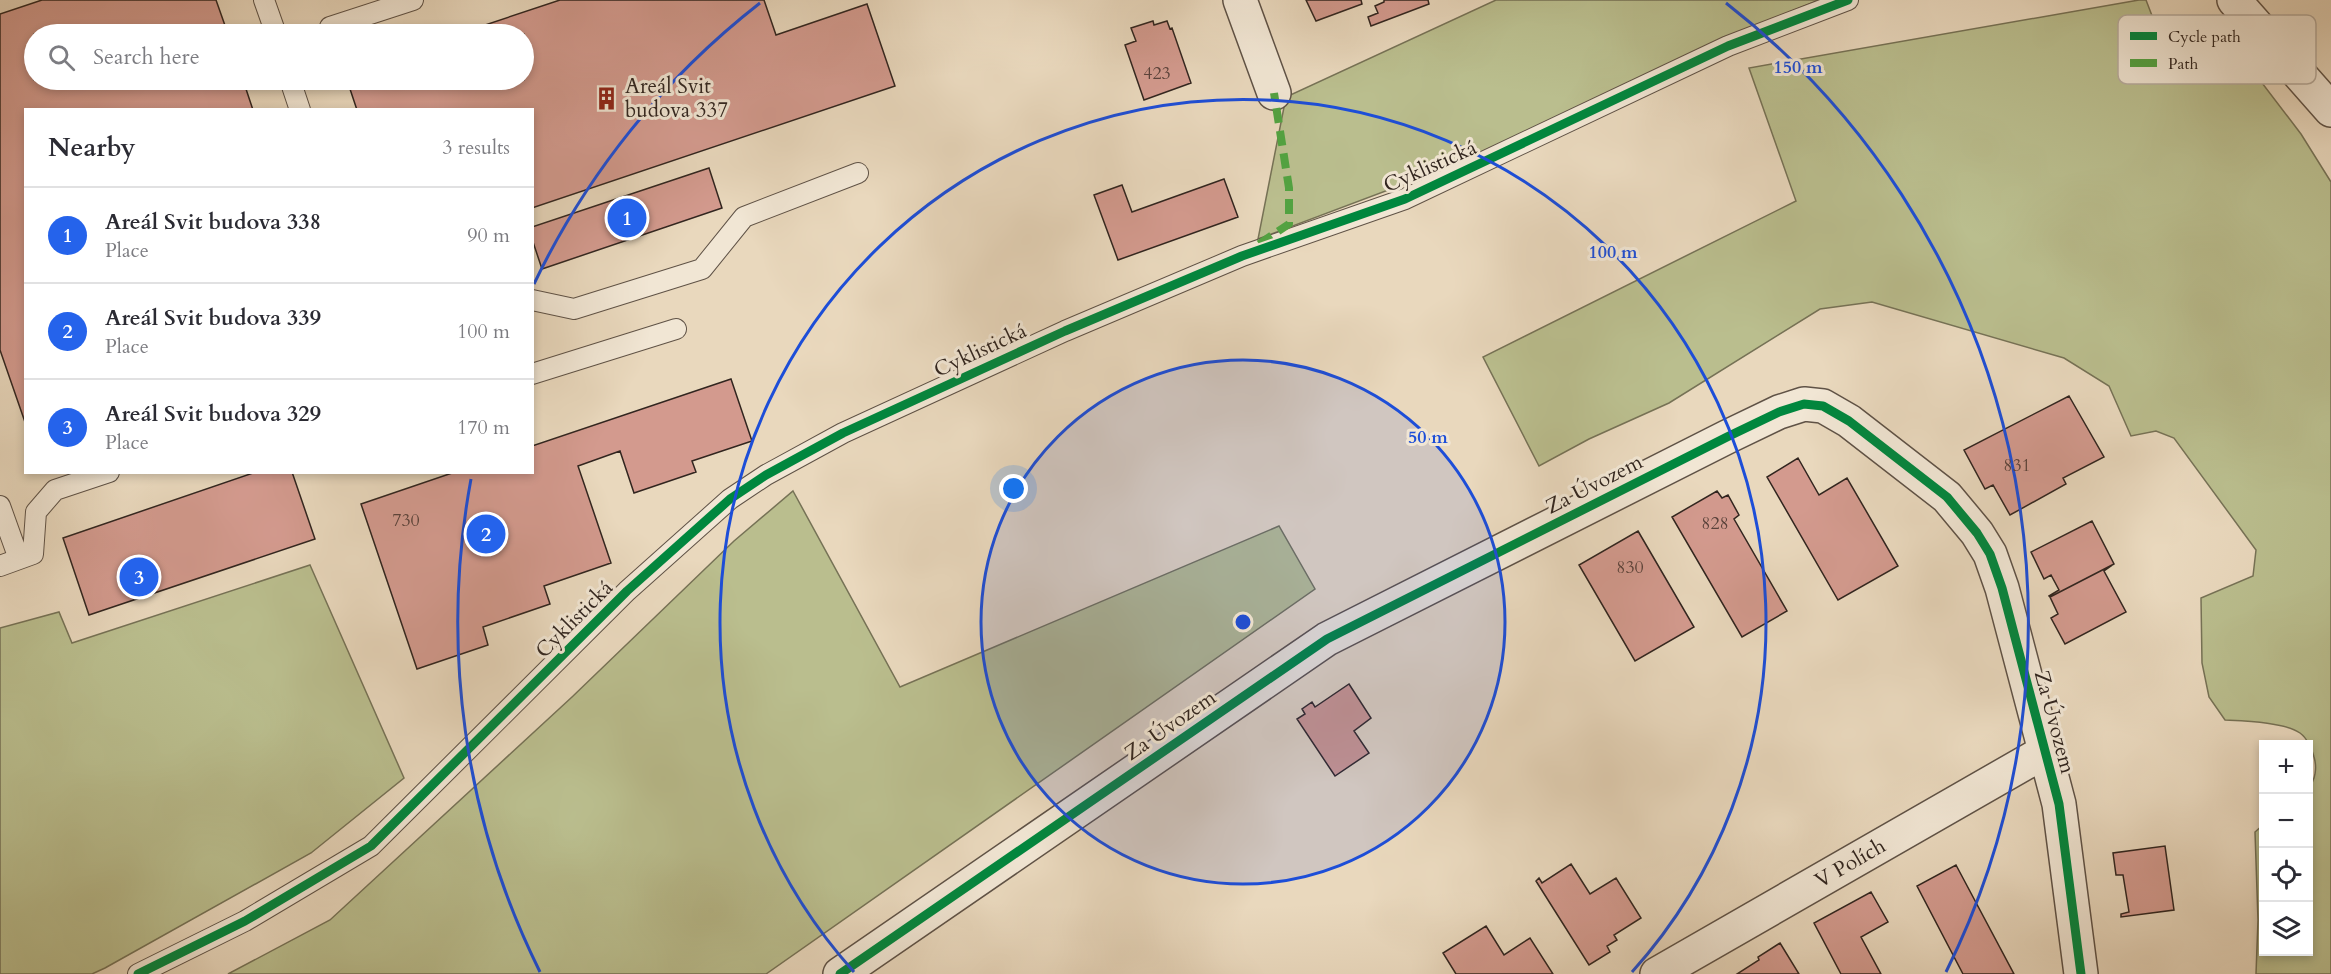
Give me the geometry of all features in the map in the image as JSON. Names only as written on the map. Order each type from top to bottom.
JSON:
[{"type":"street","points":[[1240,0],[1274,93]]},
{"type":"street","points":[[2234,0],[2247,15]]},
{"type":"street","points":[[2308,84],[2331,110]]},
{"type":"street","name":"Za Úvozem","points":[[840,974],[1327,639],[1727,437],[1779,412],[1804,405],[1823,406],[1858,428],[1947,496],[1977,533],[1990,554],[2002,588],[2059,804],[2081,974]]},
{"type":"street","name":"V Polích","points":[[1657,974],[2044,752]]},
{"type":"lane","points":[[264,0],[272,24]]},
{"type":"lane","points":[[339,24],[413,0]]},
{"type":"lane","name":"Cyklistická","points":[[138,974],[245,921],[371,846],[627,591],[730,499],[766,475],[843,433],[1065,331],[1242,256],[1405,200],[1728,46],[1848,0]]},
{"type":"lane","points":[[293,90],[299,108]]},
{"type":"lane","points":[[534,300],[574,309],[702,269],[744,217],[858,173]]},
{"type":"lane","points":[[534,373],[676,329]]},
{"type":"lane","points":[[0,566],[33,554],[36,512],[55,490],[103,474]]},
{"type":"lane","points":[[0,506],[19,559]]},
{"type":"green space","points":[[1496,0],[1819,0],[1722,40],[1460,163],[1258,239],[1286,97]]},
{"type":"green space","points":[[2139,0],[2146,0],[2152,15],[2118,15],[2118,84],[2263,84],[2301,134],[2331,182],[2331,974],[2256,974],[2258,920],[2255,832],[2259,828],[2259,956],[2313,956],[2313,781],[2316,769],[2313,740],[2306,740],[2300,733],[2284,726],[2225,720],[2209,697],[2202,663],[2201,598],[2253,576],[2256,550],[2174,438],[2156,431],[2131,436],[2109,386],[2064,358],[1872,302],[1820,309],[1669,403],[1589,439],[1539,466],[1483,357],[1796,201],[1749,68]]},
{"type":"green space","points":[[793,491],[900,687],[1279,526],[1315,589],[766,974],[228,974],[330,920],[572,697],[734,541]]},
{"type":"green space","points":[[310,565],[404,778],[311,853],[105,968],[92,974],[0,974],[0,628],[59,612],[72,643]]},
{"type":"building","points":[[42,0],[216,0],[224,24],[24,24],[24,90],[246,90],[252,108],[24,108],[24,419],[0,350],[0,14]]},
{"type":"building","name":"Areál Svit budova 337","points":[[560,0],[764,0],[776,35],[867,4],[895,86],[534,207],[534,108],[356,108],[350,90],[534,90],[534,24],[488,24]]},
{"type":"building","points":[[1306,0],[1361,0],[1362,4],[1316,21]]},
{"type":"building","points":[[1384,0],[1428,0],[1429,4],[1371,26],[1368,17],[1378,13],[1375,6]]},
{"type":"building","points":[[1153,21],[1154,25],[1167,21],[1170,29],[1172,28],[1191,83],[1144,100],[1125,45],[1136,41],[1131,28]]},
{"type":"building","points":[[709,168],[722,208],[542,269],[534,245],[534,226]]},
{"type":"building","points":[[1224,179],[1238,217],[1118,260],[1094,195],[1122,185],[1132,212]]},
{"type":"building","points":[[731,379],[752,441],[692,461],[696,472],[634,493],[620,451],[578,466],[611,563],[544,586],[550,604],[483,627],[488,645],[417,669],[361,504],[449,474],[534,474],[534,445]]},
{"type":"building","points":[[2069,396],[2104,457],[2063,478],[2066,484],[2010,515],[1993,485],[1985,489],[1964,450]]},
{"type":"building","points":[[1798,458],[1819,495],[1847,478],[1898,566],[1838,600],[1767,477]]},
{"type":"building","points":[[250,474],[293,474],[315,539],[89,615],[63,538]]},
{"type":"building","points":[[1717,491],[1722,498],[1728,495],[1739,515],[1734,519],[1787,611],[1742,637],[1672,517]]},
{"type":"building","points":[[2092,521],[2114,564],[2050,597],[2059,590],[2051,575],[2044,579],[2031,552]]},
{"type":"building","points":[[1638,531],[1694,627],[1635,661],[1579,565]]},
{"type":"building","points":[[2114,564],[2104,571],[2126,612],[2065,644],[2051,618],[2058,614],[2050,597]]},
{"type":"building","points":[[1349,684],[1371,718],[1354,731],[1369,753],[1335,776],[1297,719],[1305,714],[1302,709],[1312,702],[1315,707]]},
{"type":"building","points":[[2165,846],[2174,910],[2121,917],[2121,914],[2129,912],[2123,875],[2116,875],[2113,853]]},
{"type":"building","points":[[1571,864],[1590,894],[1616,878],[1641,918],[1614,935],[1617,940],[1607,946],[1610,952],[1589,965],[1536,881],[1539,878],[1542,883]]},
{"type":"building","points":[[1956,865],[2014,974],[1963,974],[1917,886]]},
{"type":"building","points":[[1871,892],[1888,922],[1861,937],[1881,974],[1841,974],[1814,923]]},
{"type":"building","points":[[1486,926],[1504,955],[1530,938],[1553,974],[1456,974],[1443,953]]},
{"type":"building","points":[[1780,943],[1799,974],[1737,974],[1759,960],[1758,957]]},
{"type":"marked path","points":[[1259,244],[1289,224],[1289,188],[1274,93]]},
{"type":"cycle path","points":[[138,974],[245,921],[371,846],[627,591],[730,499],[766,475],[843,433],[1065,331],[1242,256],[1405,199],[1728,46],[1848,0]]},
{"type":"cycle path","points":[[840,974],[1327,639],[1727,437],[1779,412],[1804,404],[1823,406],[1849,421],[1947,497],[1977,533],[1990,554],[2002,588],[2059,804],[2081,974]]},
{"type":"place","name":"Areál Svit budova 337","points":[[607,98]]},
{"type":"place","name":"Areál Svit budova 338","points":[[627,218]]},
{"type":"place","name":"Areál Svit budova 339","points":[[486,534]]},
{"type":"place","name":"Areál Svit budova 329","points":[[139,577]]}]
